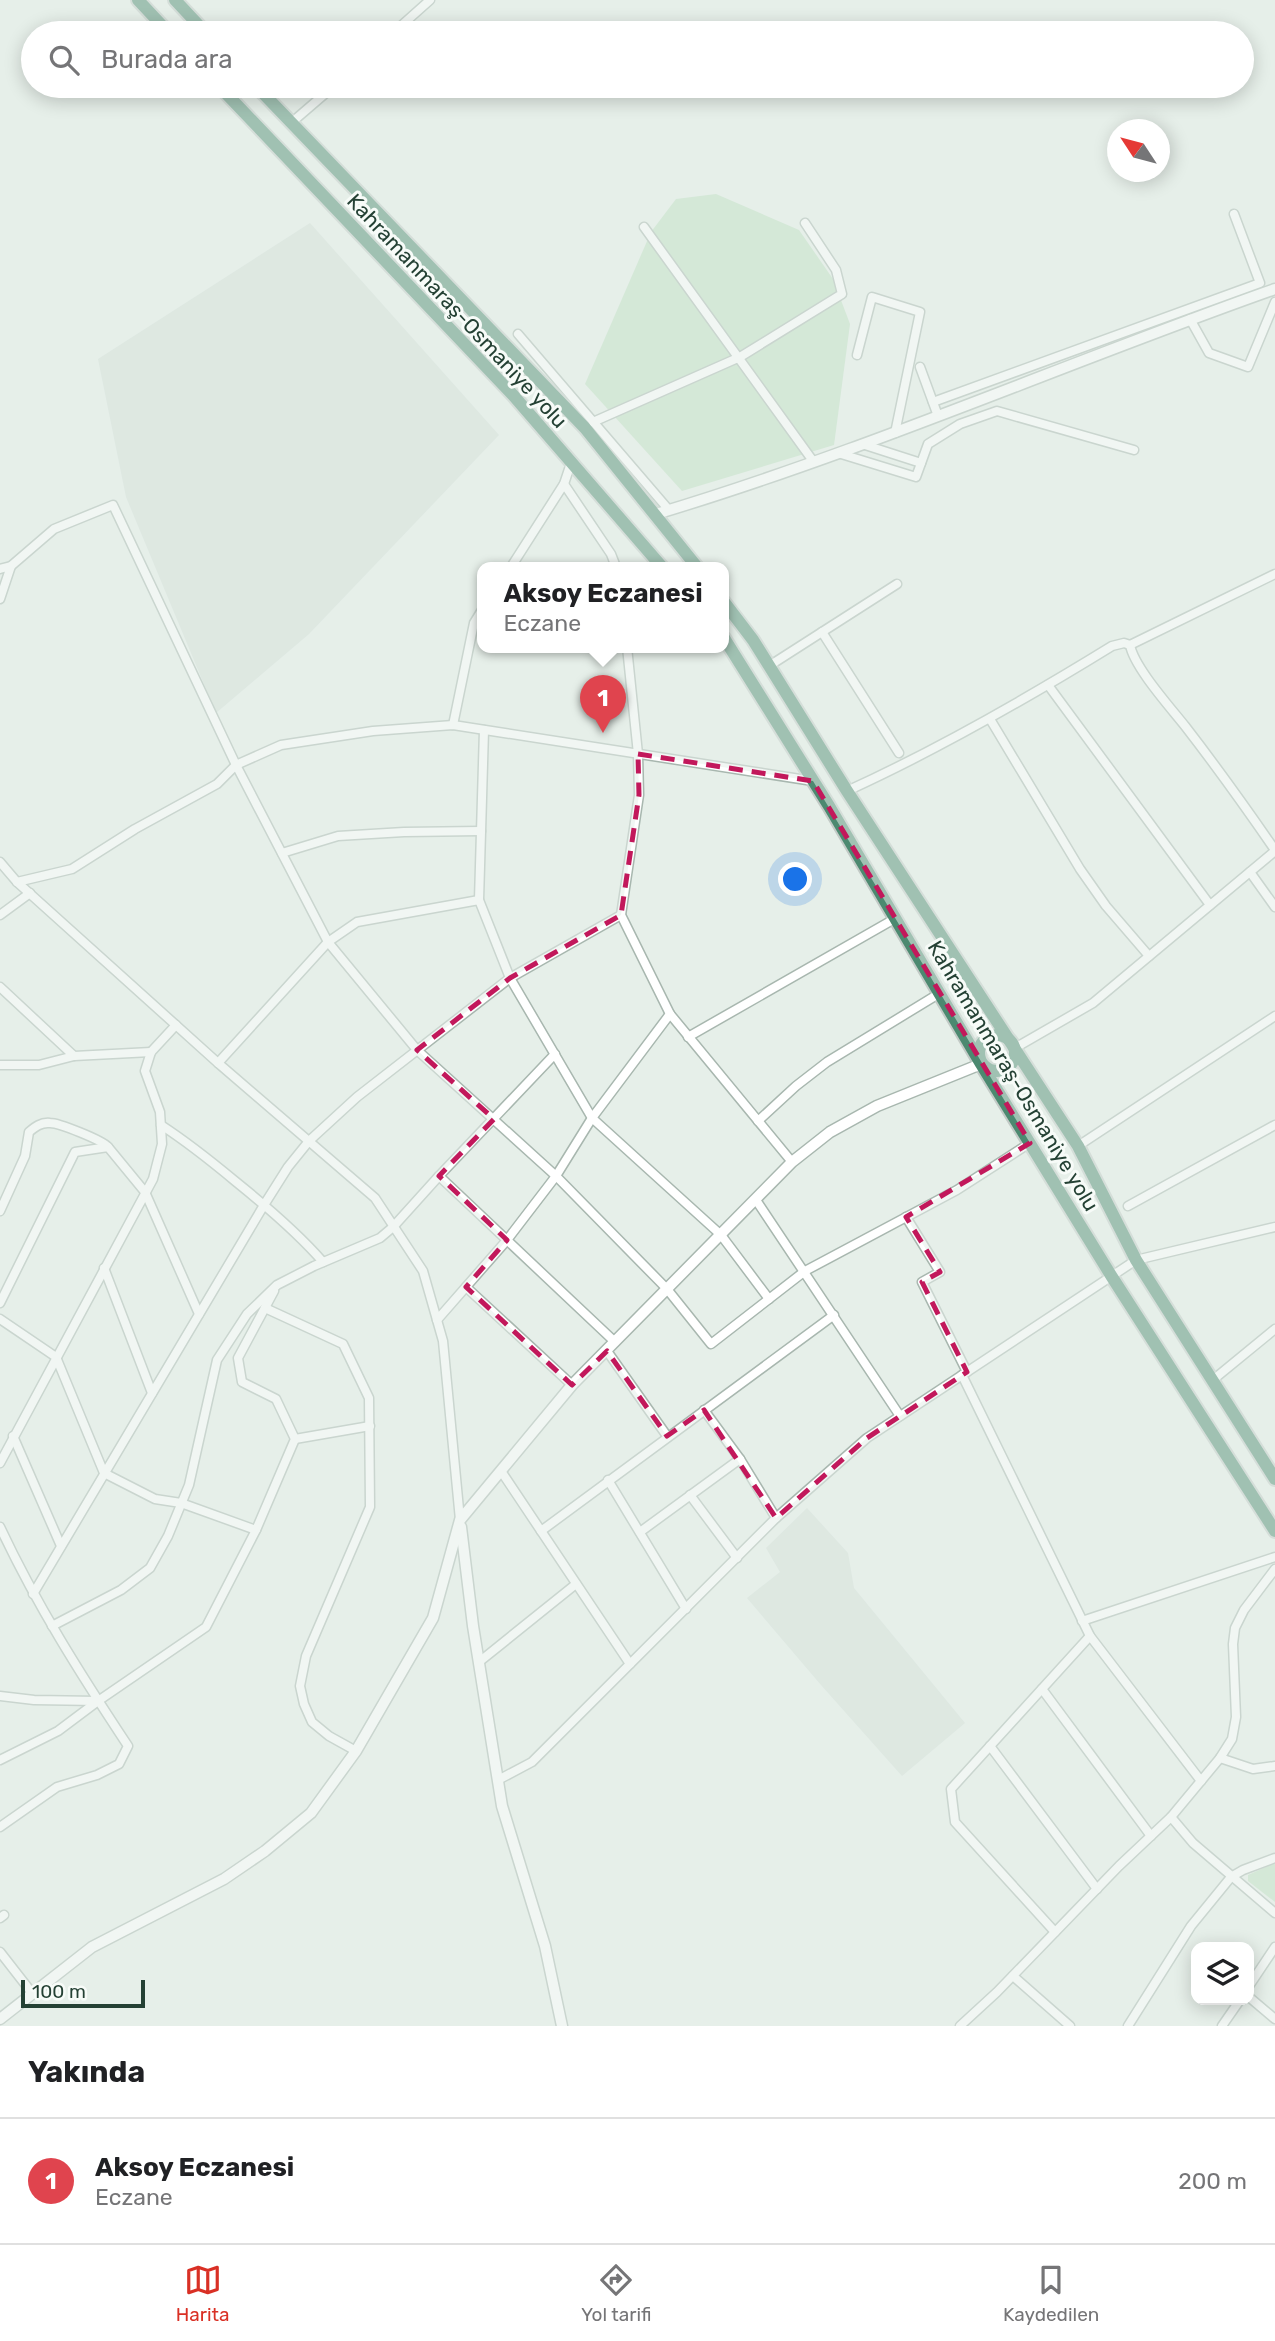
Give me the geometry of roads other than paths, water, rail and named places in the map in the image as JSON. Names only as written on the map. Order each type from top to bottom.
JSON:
[{"type":"highway","points":[[138,0],[158,21]]},
{"type":"highway","points":[[175,0],[195,21]]},
{"type":"highway","name":"Kahramanmaraş-Osmaniye yolu","points":[[230,98],[513,395],[658,562]]},
{"type":"highway","name":"Kahramanmaraş-Osmaniye yolu","points":[[267,98],[567,409],[662,512],[694,562]]},
{"type":"highway","name":"Kahramanmaraş-Osmaniye yolu","points":[[729,609],[769,666],[1078,1146],[1136,1260],[1273,1473]]},
{"type":"highway","name":"Kahramanmaraş-Osmaniye yolu","points":[[729,646],[1112,1277],[1275,1531]]},
{"type":"highway","points":[[1001,1036],[1013,1045],[1014,1059],[1007,1068],[990,1070],[980,1061],[981,1046],[989,1037],[1001,1036]]},
{"type":"street","points":[[406,21],[430,0]]},
{"type":"street","points":[[291,123],[320,98]]},
{"type":"street","points":[[933,402],[1259,283],[1234,214]]},
{"type":"street","points":[[593,422],[740,357],[842,294],[836,270],[805,223]]},
{"type":"street","points":[[644,226],[813,461]]},
{"type":"street","points":[[518,334],[593,422],[662,512],[895,433],[1275,289]]},
{"type":"street","points":[[857,355],[872,296],[920,312],[895,433]]},
{"type":"street","points":[[1190,319],[1209,353],[1248,367],[1275,302]]},
{"type":"street","points":[[920,367],[938,416]]},
{"type":"street","points":[[838,453],[916,477],[928,443],[960,424],[996,411],[1135,450]]},
{"type":"street","points":[[862,444],[921,463]]},
{"type":"street","points":[[514,562],[564,484],[571,463]]},
{"type":"street","points":[[564,484],[614,562]]},
{"type":"street","points":[[0,569],[11,566],[54,529],[113,505],[236,765],[328,942],[417,1050],[556,1176],[667,1289],[711,1344],[805,1271],[957,1189],[1030,1143]]},
{"type":"street","points":[[0,599],[11,566]]},
{"type":"street","points":[[847,791],[903,766],[990,719],[1112,646],[1124,643],[1130,645],[1275,574]]},
{"type":"street","points":[[769,666],[897,584]]},
{"type":"street","points":[[453,724],[477,618]]},
{"type":"street","points":[[822,632],[899,753]]},
{"type":"street","points":[[1013,1045],[1093,1003],[1275,850],[1148,678],[1130,645]]},
{"type":"street","points":[[628,653],[638,754],[639,795],[621,915],[670,1014],[792,1162]]},
{"type":"street","points":[[1048,685],[1210,905]]},
{"type":"street","points":[[990,719],[1080,869],[1149,956]]},
{"type":"street","points":[[18,882],[72,869],[135,829],[217,784],[236,765],[281,745],[373,731],[453,724],[813,782]]},
{"type":"street","points":[[484,730],[479,900],[510,978],[593,1118],[721,1235],[769,1299]]},
{"type":"street","points":[[282,853],[338,836],[481,831]]},
{"type":"street","points":[[0,862],[18,882],[218,1063],[374,1198],[423,1271],[443,1342],[460,1520],[502,1806],[545,1946],[562,2026]]},
{"type":"street","points":[[1250,872],[1275,907]]},
{"type":"street","points":[[0,915],[30,893]]},
{"type":"street","points":[[218,1063],[328,942],[357,922],[479,900]]},
{"type":"street","points":[[33,1594],[264,1205],[288,1167],[309,1142],[357,1097],[510,978],[621,915]]},
{"type":"street","points":[[688,1037],[896,918]]},
{"type":"street","points":[[0,987],[74,1056]]},
{"type":"street","points":[[758,1121],[827,1062],[940,993]]},
{"type":"street","points":[[437,1320],[507,1240],[556,1176],[593,1118],[670,1014]]},
{"type":"street","points":[[1078,1146],[1272,1018],[1275,1029]]},
{"type":"street","points":[[0,1463],[153,1179],[162,1144],[161,1125],[160,1112],[145,1071],[151,1052],[176,1025]]},
{"type":"street","points":[[0,1065],[39,1065],[74,1056],[151,1052]]},
{"type":"street","points":[[52,1626],[121,1590],[150,1568],[168,1536],[188,1485],[217,1360],[247,1314],[277,1285],[380,1238],[555,1054]]},
{"type":"street","points":[[0,2019],[92,1947],[224,1878],[265,1851],[311,1813],[356,1751],[433,1618],[460,1520],[572,1385],[792,1162],[830,1132],[877,1106],[980,1061]]},
{"type":"street","points":[[0,1211],[25,1156],[29,1132],[39,1124],[51,1123],[95,1137],[108,1147],[145,1192],[200,1314]]},
{"type":"street","points":[[161,1125],[184,1140],[264,1205],[323,1262]]},
{"type":"street","points":[[1128,1206],[1275,1125]]},
{"type":"street","points":[[0,1303],[75,1152],[108,1147]]},
{"type":"street","points":[[439,1176],[615,1342]]},
{"type":"street","points":[[756,1200],[900,1416]]},
{"type":"street","points":[[906,1217],[940,1272],[922,1282],[1082,1621],[1090,1636],[1201,1781]]},
{"type":"street","points":[[498,1780],[531,1762],[776,1518],[866,1438],[1136,1260],[1275,1227]]},
{"type":"street","points":[[104,1268],[152,1393]]},
{"type":"street","points":[[0,1760],[58,1731],[206,1627],[256,1530],[295,1439],[276,1399],[242,1382],[238,1358],[277,1285]]},
{"type":"street","points":[[466,1287],[572,1385]]},
{"type":"street","points":[[265,1308],[343,1343],[369,1398],[370,1507],[306,1656],[300,1686],[312,1722],[329,1736],[356,1751]]},
{"type":"street","points":[[541,1531],[834,1315]]},
{"type":"street","points":[[0,1319],[56,1357],[104,1473],[155,1499],[181,1503],[256,1530]]},
{"type":"street","points":[[1214,1379],[1275,1329]]},
{"type":"street","points":[[607,1351],[667,1436]]},
{"type":"street","points":[[705,1410],[740,1459],[776,1518]]},
{"type":"street","points":[[295,1439],[370,1426]]},
{"type":"street","points":[[13,1436],[61,1546]]},
{"type":"street","points":[[640,1532],[740,1459]]},
{"type":"street","points":[[501,1471],[630,1664]]},
{"type":"street","points":[[608,1480],[686,1609]]},
{"type":"street","points":[[690,1496],[737,1558]]},
{"type":"street","points":[[0,1527],[33,1594],[128,1746],[119,1764],[97,1775],[57,1787],[0,1827]]},
{"type":"street","points":[[1082,1621],[1275,1557]]},
{"type":"street","points":[[960,2026],[1171,1816],[1220,1758],[1232,1739],[1237,1717],[1233,1644],[1235,1628],[1244,1611],[1274,1572]]},
{"type":"street","points":[[479,1662],[576,1584]]},
{"type":"street","points":[[1055,1932],[955,1822],[951,1789],[1090,1636]]},
{"type":"street","points":[[1042,1689],[1151,1836]]},
{"type":"street","points":[[0,1696],[34,1700],[98,1701]]},
{"type":"street","points":[[990,1746],[1097,1889]]},
{"type":"street","points":[[1220,1758],[1253,1769],[1275,1766]]},
{"type":"street","points":[[1171,1816],[1193,1843],[1275,1913]]},
{"type":"street","points":[[1133,2024],[1191,1926],[1231,1877],[1275,1858]]},
{"type":"street","points":[[1254,1978],[1275,1947]]},
{"type":"street","points":[[0,1952],[32,1993]]},
{"type":"street","points":[[1013,1976],[1070,2026]]},
{"type":"street","points":[[1254,2001],[1275,2019]]},
{"type":"street","points":[[1222,2026],[1237,2005]]},
{"type":"place","name":"Aksoy Eczanesi","points":[[603,733]]}]
